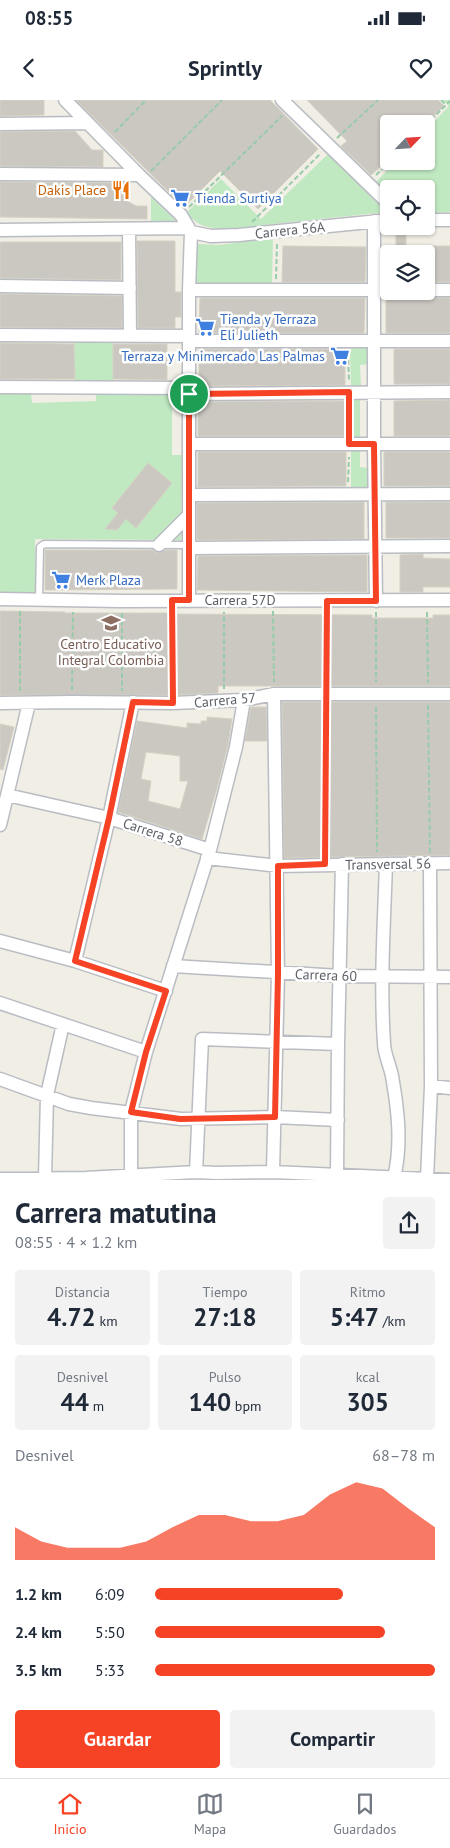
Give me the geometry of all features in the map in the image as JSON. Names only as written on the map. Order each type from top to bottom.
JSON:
[{"type":"street","points":[[65,100],[141,177],[185,211],[189,230],[189,600]]},
{"type":"street","points":[[286,104],[380,195]]},
{"type":"street","points":[[0,124],[88,123]]},
{"type":"street","points":[[0,174],[141,177]]},
{"type":"street","points":[[435,220],[450,220]]},
{"type":"street","points":[[374,221],[374,546],[376,601]]},
{"type":"street","name":"Carrera 56A","points":[[0,230],[189,230],[211,236],[380,221]]},
{"type":"street","points":[[129,229],[130,335]]},
{"type":"street","points":[[0,286],[130,288]]},
{"type":"street","points":[[189,290],[380,289]]},
{"type":"street","points":[[435,290],[450,290]]},
{"type":"street","points":[[0,335],[130,335],[348,341],[450,341]]},
{"type":"street","points":[[0,387],[189,391],[450,392]]},
{"type":"street","points":[[189,444],[450,444]]},
{"type":"street","points":[[189,495],[450,494]]},
{"type":"street","points":[[159,545],[189,515]]},
{"type":"street","points":[[189,546],[450,546]]},
{"type":"street","name":"Carrera 57D","points":[[0,599],[121,601],[224,599],[327,601],[450,600]]},
{"type":"street","points":[[274,694],[278,866],[274,1172]]},
{"type":"street","name":"Carrera 57","points":[[0,703],[224,702],[274,694],[450,694]]},
{"type":"street","points":[[132,1174],[131,1112],[146,1052],[209,854],[236,747],[244,700]]},
{"type":"street","points":[[0,825],[24,702]]},
{"type":"street","points":[[75,961],[109,818],[128,702]]},
{"type":"street","name":"Carrera 58","points":[[7,795],[109,818],[209,854]]},
{"type":"street","name":"Transversal 56","points":[[209,854],[278,866],[450,863]]},
{"type":"street","points":[[338,1175],[338,1044],[342,864]]},
{"type":"street","points":[[381,864],[384,1046],[395,1093],[399,1132],[394,1178]]},
{"type":"street","points":[[427,1179],[431,1086],[430,864]]},
{"type":"street","points":[[0,941],[75,961],[166,991]]},
{"type":"street","name":"Carrera 60","points":[[173,966],[278,974],[450,977]]},
{"type":"street","points":[[0,1003],[146,1052]]},
{"type":"street","points":[[45,1178],[47,1095],[63,1024]]},
{"type":"street","points":[[196,1172],[202,1039],[338,1044]]},
{"type":"street","points":[[0,1080],[69,1104],[180,1119],[198,1117],[275,1117],[338,1120]]},
{"type":"street","points":[[431,1086],[450,1088]]},
{"type":"street","points":[[0,1179],[85,1179],[132,1174],[196,1172],[216,1177],[274,1172],[301,1177],[338,1175],[450,1180]]},
{"type":"lane","points":[[39,599],[40,547],[44,544],[189,546]]},
{"type":"path","points":[[106,141],[146,100]]},
{"type":"path","points":[[141,177],[222,100]]},
{"type":"path","points":[[252,221],[378,100]]},
{"type":"path","points":[[441,100],[446,105]]},
{"type":"path","points":[[435,116],[450,102]]},
{"type":"path","points":[[185,211],[286,104]]},
{"type":"path","points":[[368,184],[381,170]]},
{"type":"path","points":[[276,289],[277,231]]},
{"type":"path","points":[[348,341],[348,494]]},
{"type":"path","points":[[20,599],[24,702]]},
{"type":"path","points":[[224,599],[224,702]]},
{"type":"path","points":[[72,702],[73,600]]},
{"type":"path","points":[[172,600],[173,703]]},
{"type":"path","points":[[273,600],[274,694]]},
{"type":"path","points":[[427,600],[430,864]]},
{"type":"path","points":[[121,601],[128,702]]},
{"type":"path","points":[[325,864],[327,601]]},
{"type":"path","points":[[376,601],[376,695],[381,864]]},
{"type":"green space","points":[[443,100],[450,100],[450,212],[435,213],[435,180],[380,180],[380,186],[376,182],[387,170],[435,170],[435,121],[449,106]]},
{"type":"green space","points":[[328,154],[380,206],[380,213],[227,229],[204,226],[186,213],[221,179],[261,219]]},
{"type":"green space","points":[[151,197],[177,222],[151,222]]},
{"type":"green space","points":[[273,238],[272,283],[196,283],[196,252],[198,244],[219,245]]},
{"type":"green space","points":[[74,343],[113,343],[113,383],[75,383]]},
{"type":"green space","points":[[350,346],[368,346],[368,364],[360,365],[361,386],[351,387]]},
{"type":"green space","points":[[172,390],[172,455],[182,455],[181,540],[35,539],[35,592],[0,592],[0,393],[31,394],[32,403],[96,401],[96,391]]},
{"type":"green space","points":[[351,396],[360,396],[360,438],[351,438]]},
{"type":"green space","points":[[351,449],[360,449],[360,467],[368,468],[368,489],[351,489]]},
{"type":"building","points":[[0,100],[44,100],[44,115],[0,116]]},
{"type":"building","points":[[76,100],[270,100],[318,149],[258,209],[220,171],[184,207]]},
{"type":"building","points":[[307,100],[438,100],[444,106],[434,115],[380,115],[380,167],[371,175],[341,146],[347,141]]},
{"type":"building","points":[[75,131],[92,150],[103,150],[103,167],[0,166],[0,132]]},
{"type":"building","points":[[0,182],[130,183],[125,200],[136,206],[147,206],[147,219],[0,217]]},
{"type":"building","points":[[396,235],[406,235],[406,245],[396,245]]},
{"type":"building","points":[[137,241],[175,241],[175,292],[181,292],[181,317],[175,317],[175,328],[138,328]]},
{"type":"building","points":[[0,242],[121,242],[121,280],[0,278]]},
{"type":"building","points":[[283,246],[366,247],[365,282],[282,282]]},
{"type":"building","points":[[435,246],[450,246],[450,282],[435,282]]},
{"type":"building","points":[[0,294],[122,296],[122,328],[0,327]]},
{"type":"building","points":[[200,298],[365,298],[364,333],[199,333]]},
{"type":"building","points":[[435,298],[450,298],[450,333],[386,333],[386,300],[435,300]]},
{"type":"building","points":[[0,343],[74,344],[75,379],[0,379]]},
{"type":"building","points":[[113,344],[167,344],[167,380],[113,379]]},
{"type":"building","points":[[199,349],[345,349],[345,385],[199,386]]},
{"type":"building","points":[[394,349],[450,349],[450,384],[394,384]]},
{"type":"building","points":[[450,400],[450,436],[394,436],[394,401]]},
{"type":"building","points":[[346,401],[346,436],[198,436],[198,402]]},
{"type":"building","points":[[198,452],[346,452],[346,486],[198,487]]},
{"type":"building","points":[[384,452],[450,452],[450,486],[384,486]]},
{"type":"building","points":[[148,463],[172,483],[136,528],[126,519],[117,530],[105,529],[118,513],[112,508]]},
{"type":"building","points":[[364,502],[364,539],[198,540],[197,538],[197,503]]},
{"type":"building","points":[[386,502],[450,502],[450,538],[386,538]]},
{"type":"building","points":[[45,550],[153,550],[157,553],[166,550],[177,550],[177,589],[45,590]]},
{"type":"building","points":[[423,554],[423,558],[450,559],[450,587],[423,587],[423,592],[400,592],[400,555]]},
{"type":"building","points":[[367,555],[367,592],[197,590],[198,556]]},
{"type":"building","points":[[0,611],[372,615],[372,618],[433,618],[433,615],[450,615],[450,686],[218,686],[218,693],[173,695],[0,695]]},
{"type":"building","points":[[282,702],[450,702],[450,855],[284,858]]},
{"type":"building","points":[[251,707],[266,707],[267,741],[245,741]]},
{"type":"building","points":[[207,717],[232,719],[228,745],[202,839],[118,812],[137,721],[187,728],[187,723],[201,724],[201,721],[207,721]],"holes":[[[146,752],[180,756],[180,781],[188,781],[180,809],[148,801],[151,781],[141,779]]]},
{"type":"building","points":[[0,724],[14,727],[3,770],[0,769]]},
{"type":"place","name":"Dakis Place","points":[[121,190]]},
{"type":"place","name":"Tienda Surtiya","points":[[180,198]]},
{"type":"place","name":"Tienda y Terraza Eli Julieth","points":[[205,327]]},
{"type":"place","name":"Terraza y Minimercado Las Palmas","points":[[340,356]]},
{"type":"place","name":"Merk Plaza","points":[[61,580]]},
{"type":"place","name":"Centro Educativo Integral Colombia","points":[[111,623]]},
{"type":"route","points":[[349,392],[349,444],[374,444],[376,601],[327,601],[325,864],[278,866],[275,1117],[198,1117],[180,1119],[131,1112],[146,1052],[166,991],[75,961],[109,818],[133,702],[173,703],[172,600],[189,600],[189,394],[349,392]]}]
